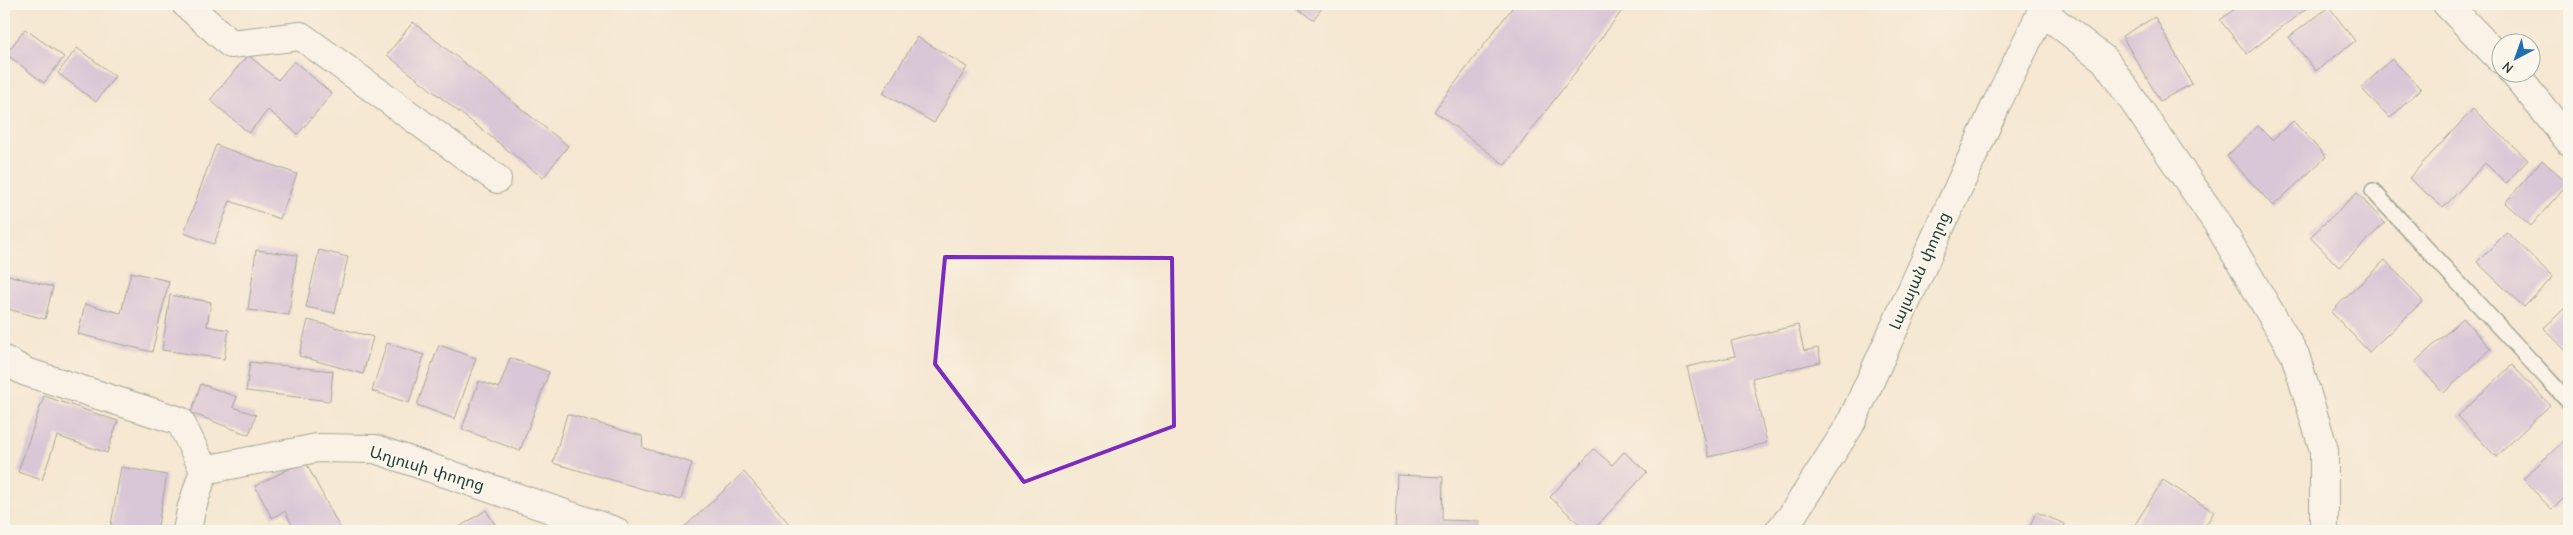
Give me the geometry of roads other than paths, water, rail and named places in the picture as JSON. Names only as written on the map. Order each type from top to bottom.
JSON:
[{"type":"street","points":[[186,4],[230,44],[301,36],[497,178]]},
{"type":"street","points":[[2447,4],[2490,49]]},
{"type":"street","points":[[2046,8],[2105,60],[2218,224],[2295,355],[2324,450],[2324,531]]},
{"type":"street","name":"Լալայան փողոց","points":[[1779,531],[1791,518],[1850,425],[1996,105],[2046,8]]},
{"type":"street","points":[[2521,82],[2569,141]]},
{"type":"street","points":[[4,360],[26,372],[180,420],[204,470],[191,510],[187,531]]},
{"type":"street","name":"Աղյուսի փողոց","points":[[204,470],[317,448],[375,449],[615,531]]},
{"type":"lane","points":[[2374,191],[2569,402]]}]
